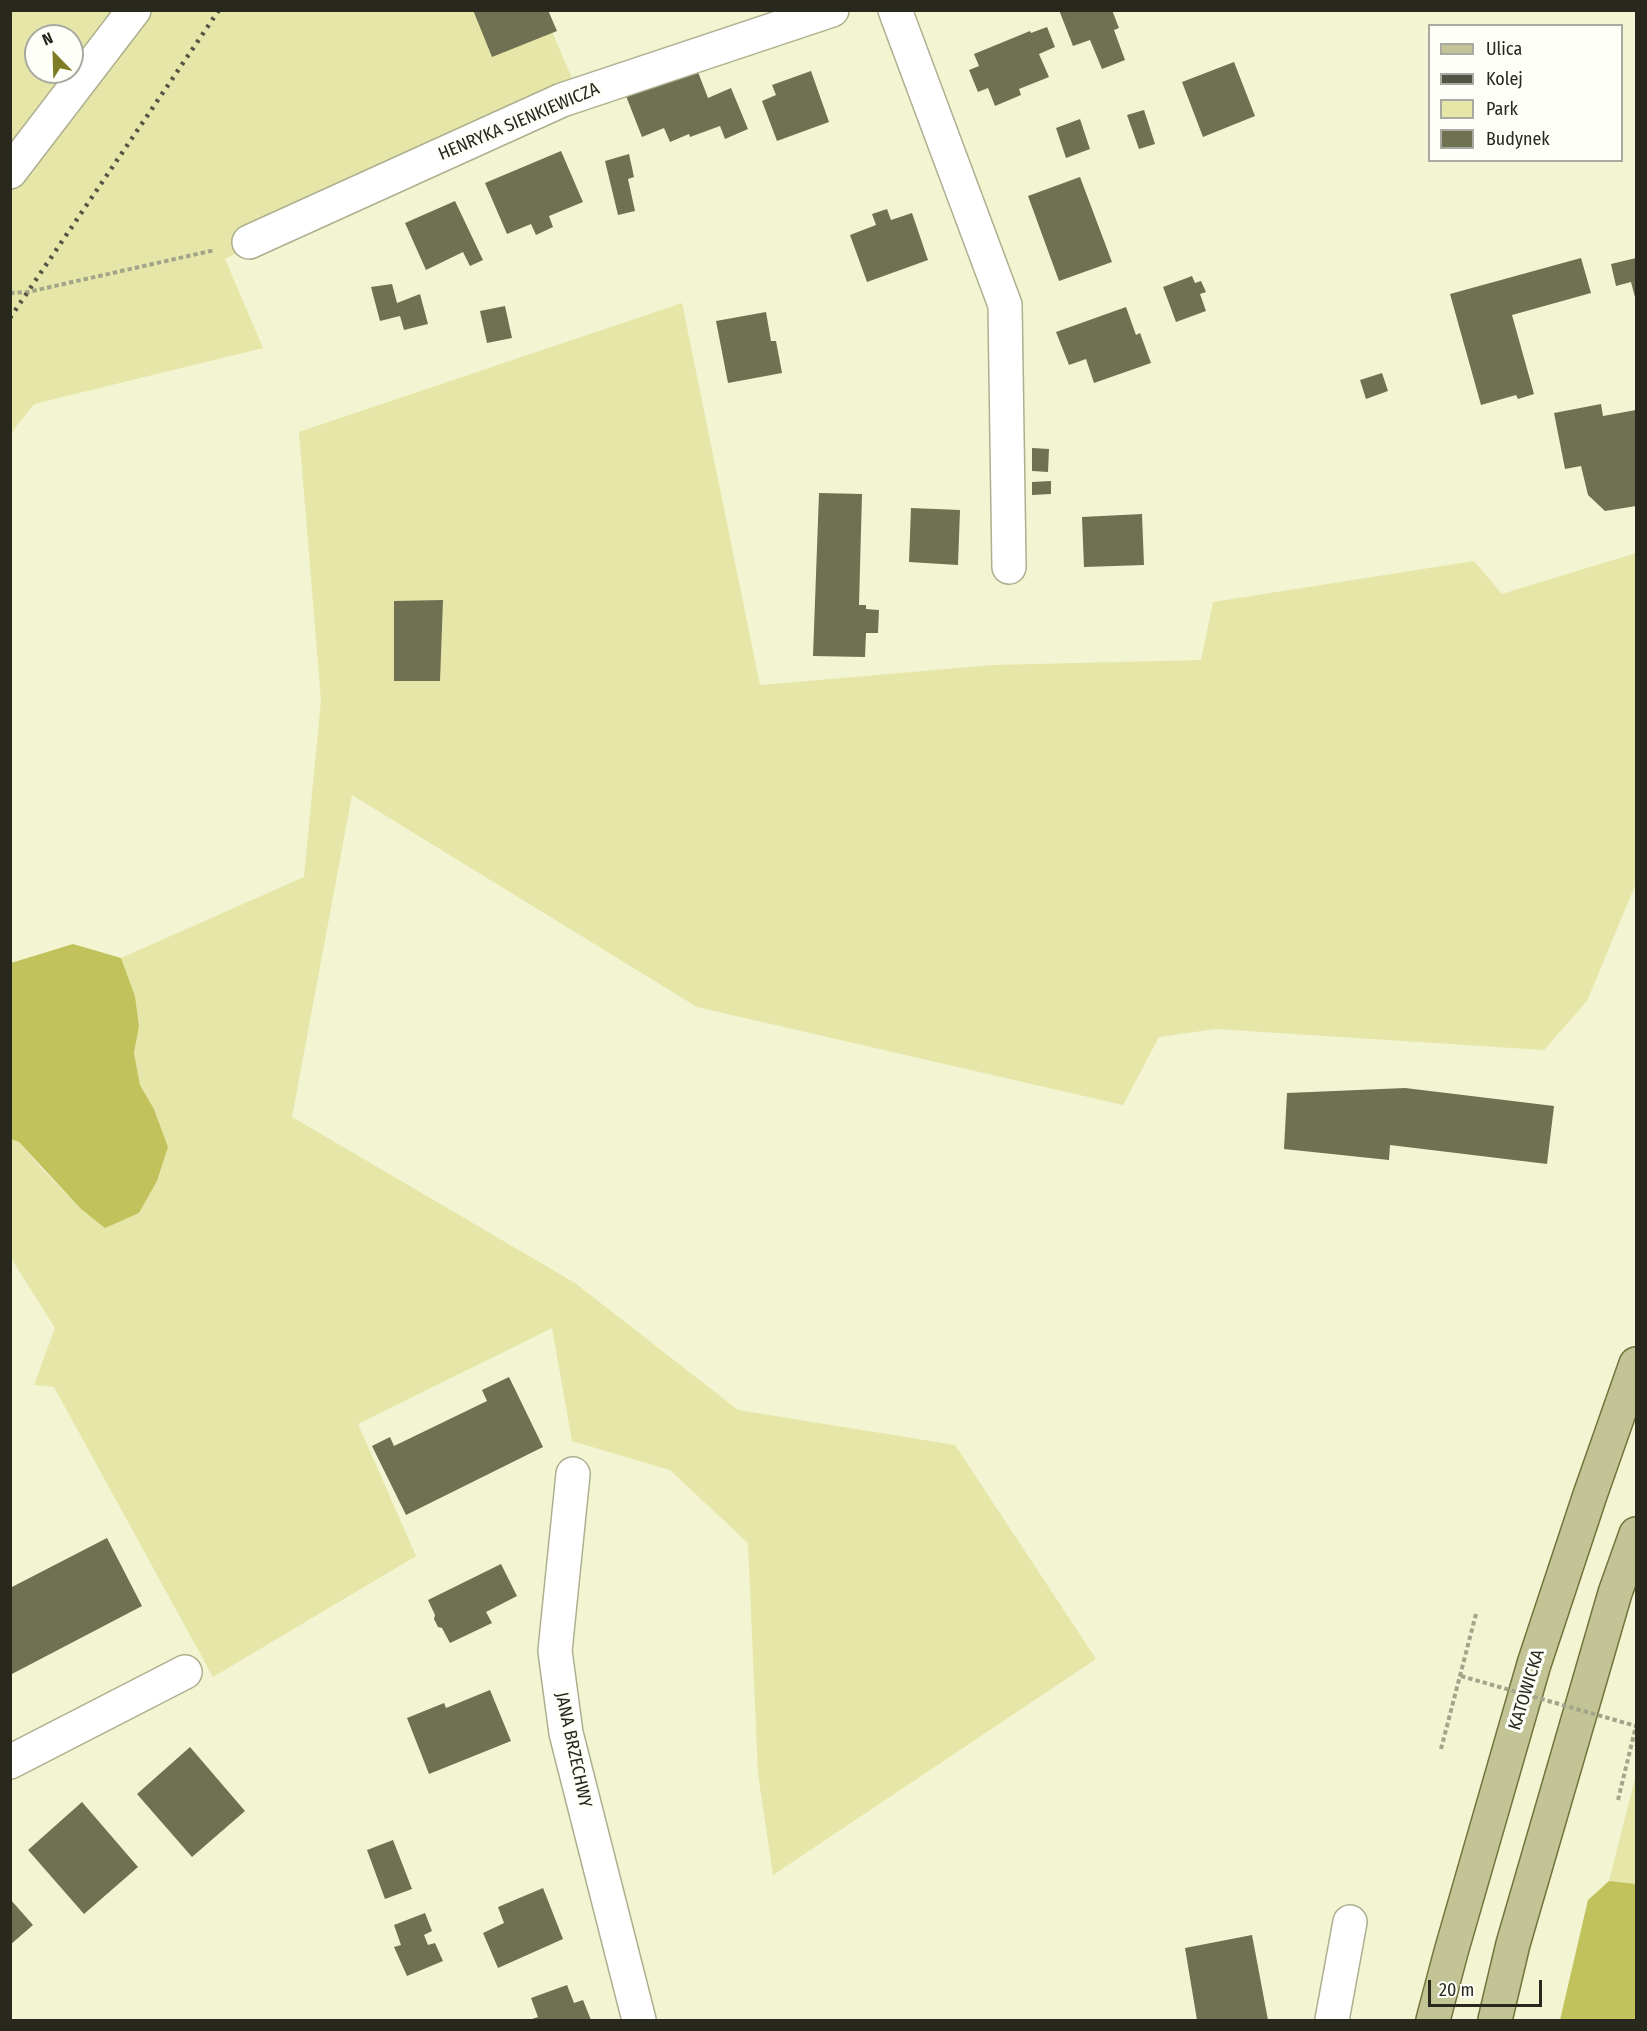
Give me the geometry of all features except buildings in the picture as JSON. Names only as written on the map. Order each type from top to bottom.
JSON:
[{"type":"main road","name":"KATOWICKA","points":[[1433,2020],[1534,1664],[1636,1364]]},
{"type":"main road","points":[[1495,2020],[1513,1944],[1616,1593],[1636,1534]]},
{"type":"street","points":[[10,172],[134,10]]},
{"type":"street","name":"HENRYKA SIENKIEWICZA","points":[[249,242],[562,100],[832,10]]},
{"type":"street","points":[[895,10],[1005,305],[1009,567]]},
{"type":"street","name":"JANA BRZECHWY","points":[[573,1474],[555,1651],[566,1733],[639,2020]]},
{"type":"street","points":[[10,1762],[185,1672]]},
{"type":"street","points":[[1332,2020],[1350,1922]]},
{"type":"path","points":[[10,293],[28,292],[249,242]]},
{"type":"path","points":[[1441,1749],[1476,1614]]},
{"type":"path","points":[[1461,1676],[1636,1726],[1618,1800]]},
{"type":"green space","points":[[11,11],[543,11],[572,78],[225,259],[263,348],[34,404],[11,433]]},
{"type":"green space","points":[[682,303],[760,685],[994,665],[1201,660],[1213,602],[1474,561],[1502,594],[1636,553],[1636,883],[1587,1001],[1544,1050],[1216,1029],[1159,1037],[1123,1105],[697,1007],[352,795],[292,1117],[575,1283],[738,1410],[955,1445],[1096,1659],[773,1875],[758,1774],[748,1543],[670,1470],[572,1441],[552,1328],[358,1424],[416,1556],[213,1677],[54,1387],[34,1385],[55,1328],[11,1258],[11,1139],[19,1142],[81,1209],[105,1227],[139,1213],[157,1181],[168,1147],[154,1109],[140,1085],[134,1053],[139,1026],[135,996],[121,958],[304,877],[321,700],[299,432]]},
{"type":"green space","points":[[1636,1775],[1636,1884],[1609,1881]]},
{"type":"shaded area","points":[[73,944],[121,958],[135,996],[139,1026],[134,1053],[140,1085],[154,1109],[168,1147],[157,1181],[139,1213],[105,1228],[81,1209],[19,1142],[11,1139],[11,963]]},
{"type":"shaded area","points":[[1609,1881],[1636,1884],[1636,2020],[1560,2020],[1588,1900]]},
{"type":"railway","points":[[10,318],[219,10]]}]
